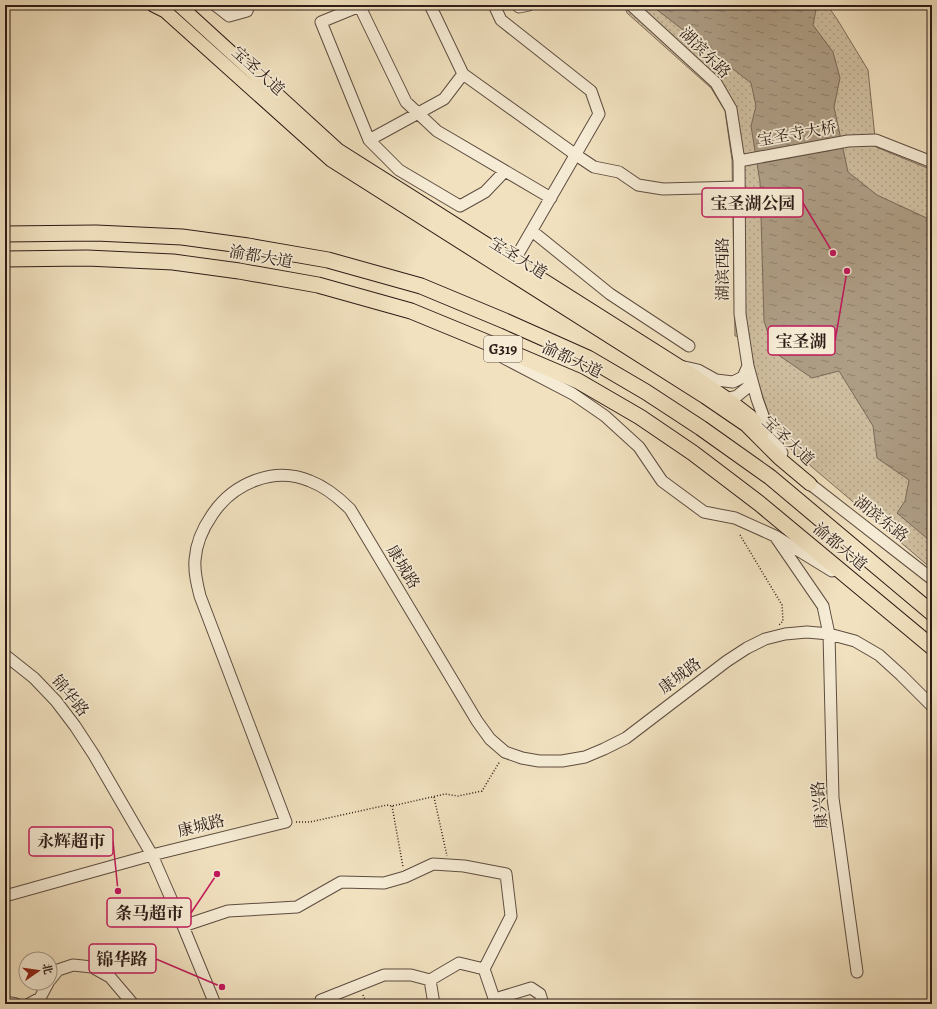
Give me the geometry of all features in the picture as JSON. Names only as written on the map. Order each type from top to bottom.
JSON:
[{"type":"highway","name":"渝都大道","points":[[5,234],[96,233],[182,237],[248,246],[328,260],[421,286],[588,358],[646,392],[701,428],[770,477],[932,613]]},
{"type":"highway","name":"渝都大道","points":[[5,259],[87,258],[173,262],[239,271],[318,286],[397,307],[411,311],[472,336],[578,381],[640,417],[693,453],[760,504],[928,645]]},
{"type":"highway","points":[[879,569],[932,607]]},
{"type":"main road","name":"宝圣大道","points":[[153,5],[165,11],[331,160],[705,397],[746,425],[779,458],[810,484]]},
{"type":"main road","name":"宝圣大道","points":[[179,5],[338,150],[679,366],[728,399],[751,417],[810,484]]},
{"type":"street","points":[[216,5],[229,16],[247,11],[249,5]]},
{"type":"street","points":[[430,5],[463,74],[576,155],[594,166],[619,172],[638,185],[663,189],[739,187]]},
{"type":"street","points":[[494,5],[501,20],[591,91],[599,114],[514,261]]},
{"type":"street","points":[[517,5],[529,5]]},
{"type":"street","name":"湖滨东路","points":[[631,5],[716,83],[731,109],[739,160]]},
{"type":"street","points":[[505,171],[485,192],[460,206],[399,170],[369,140],[321,22],[359,6],[406,102],[437,131],[551,198]]},
{"type":"street","points":[[369,140],[444,99],[463,74]]},
{"type":"street","name":"宝圣寺大桥","points":[[739,160],[848,141],[876,140],[932,162]]},
{"type":"street","name":"湖滨西路","points":[[739,160],[740,314],[748,366],[757,399],[766,424],[782,453]]},
{"type":"street","points":[[532,231],[610,294],[689,346]]},
{"type":"street","points":[[472,336],[504,358],[573,394],[605,416],[639,447],[662,481],[704,512],[734,518],[775,536],[863,590]]},
{"type":"street","points":[[679,366],[698,370],[716,380],[733,382],[743,377],[748,366]]},
{"type":"street","points":[[705,397],[722,400],[737,396],[748,387],[752,378]]},
{"type":"street","name":"康城路","points":[[5,896],[152,856],[286,822],[200,596],[196,578],[195,560],[198,541],[214,511],[234,490],[262,478],[279,476],[295,477],[309,481],[324,488],[350,509],[477,720],[490,739],[505,752],[522,758],[539,761],[562,761],[585,757],[604,749],[626,738],[746,648],[765,639],[785,634],[806,632],[829,634],[855,641],[878,655],[901,675],[932,706]]},
{"type":"street","name":"湖滨东路","points":[[810,484],[932,579]]},
{"type":"street","name":"康兴路","points":[[775,536],[823,606],[829,634],[833,798],[857,972]]},
{"type":"street","name":"锦华路","points":[[5,655],[34,678],[56,701],[94,755],[152,856],[216,1004]]},
{"type":"street","points":[[183,926],[228,911],[297,906],[341,882],[384,883],[405,877],[433,864],[464,866],[506,874],[511,916],[484,969],[495,1002],[531,988],[540,994],[543,1004]]},
{"type":"street","points":[[321,1004],[321,1000],[384,975],[411,975],[430,980],[459,963],[484,969]]},
{"type":"street","points":[[58,970],[73,965],[92,966],[110,977],[133,1004]]},
{"type":"street","points":[[430,980],[434,1004]]},
{"type":"street","points":[[29,1004],[40,998],[44,991]]},
{"type":"street","points":[[5,1002],[16,1004]]},
{"type":"path","points":[[740,536],[782,605],[783,621],[778,626]]},
{"type":"path","points":[[286,822],[310,822],[445,794],[458,796],[482,791],[505,752]]},
{"type":"path","points":[[434,797],[449,865]]},
{"type":"path","points":[[392,806],[405,877]]},
{"type":"shaded area","points":[[624,5],[827,5],[868,70],[876,147],[932,170],[932,569],[785,444],[768,412],[745,337],[735,336],[732,160],[725,111],[711,88],[627,13]]},
{"type":"water","points":[[651,5],[813,5],[816,10],[813,25],[833,52],[840,78],[834,107],[848,172],[877,195],[932,221],[932,550],[929,540],[897,513],[905,501],[909,480],[877,458],[873,426],[839,371],[812,378],[774,352],[764,321],[760,182],[751,126],[756,106],[751,83]]},
{"type":"place","name":"宝圣湖公园","points":[[833,253]]},
{"type":"place","name":"宝圣湖","points":[[847,271]]},
{"type":"place","name":"条马超市","points":[[217,874]]},
{"type":"place","name":"永辉超市","points":[[118,891]]},
{"type":"place","name":"锦华路","points":[[222,987]]}]
